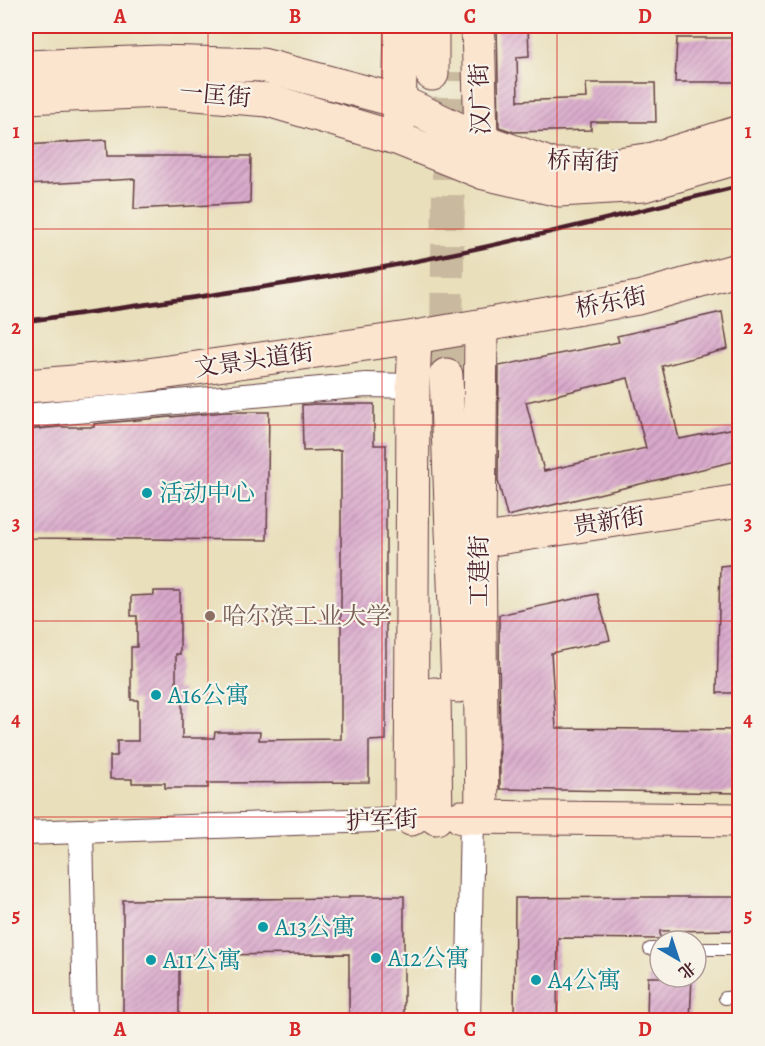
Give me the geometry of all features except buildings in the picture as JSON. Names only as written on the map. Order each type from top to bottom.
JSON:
[{"type":"street","points":[[399,139],[401,26]]},
{"type":"street","name":"汉广街","points":[[432,26],[441,73],[450,26]]},
{"type":"street","name":"汉广街","points":[[478,26],[484,173]]},
{"type":"street","name":"一匡街","points":[[26,68],[159,62],[262,65],[399,101]]},
{"type":"street","name":"一匡街","points":[[26,97],[160,91],[268,100],[399,139]]},
{"type":"street","name":"桥南街","points":[[399,101],[481,140],[552,165],[610,165],[653,159],[740,132]]},
{"type":"street","name":"桥南街","points":[[399,139],[484,173],[559,190],[644,184],[740,157]]},
{"type":"street","name":"桥东街","points":[[481,326],[638,298],[740,269]]},
{"type":"street","name":"文景头道街","points":[[26,386],[134,377],[481,326]]},
{"type":"street","name":"工建街","points":[[453,817],[478,541],[481,326]]},
{"type":"street","name":"工建街","points":[[415,337],[429,378],[453,817],[468,1020]]},
{"type":"street","points":[[26,416],[355,386],[394,385],[429,378]]},
{"type":"street","name":"工建街","points":[[429,378],[453,817]]},
{"type":"street","name":"贵新街","points":[[478,541],[740,501]]},
{"type":"street","name":"护军街","points":[[26,833],[453,817],[740,820]]},
{"type":"street","points":[[81,831],[85,1020]]},
{"type":"lane","points":[[708,949],[740,949]]},
{"type":"lane","points":[[725,998],[740,997]]},
{"type":"tunnel","points":[[446,375],[450,72]]},
{"type":"railway","points":[[26,321],[206,296],[385,267],[607,219],[740,186]]},
{"type":"place","name":"活动中心","points":[[147,493]]},
{"type":"place","name":"哈尔滨工业大学","points":[[210,616]]},
{"type":"place","name":"A16公寓","points":[[156,695]]},
{"type":"place","name":"A13公寓","points":[[263,927]]},
{"type":"place","name":"A12公寓","points":[[376,958]]},
{"type":"place","name":"A11公寓","points":[[151,960]]},
{"type":"place","name":"A4公寓","points":[[536,980]]}]
